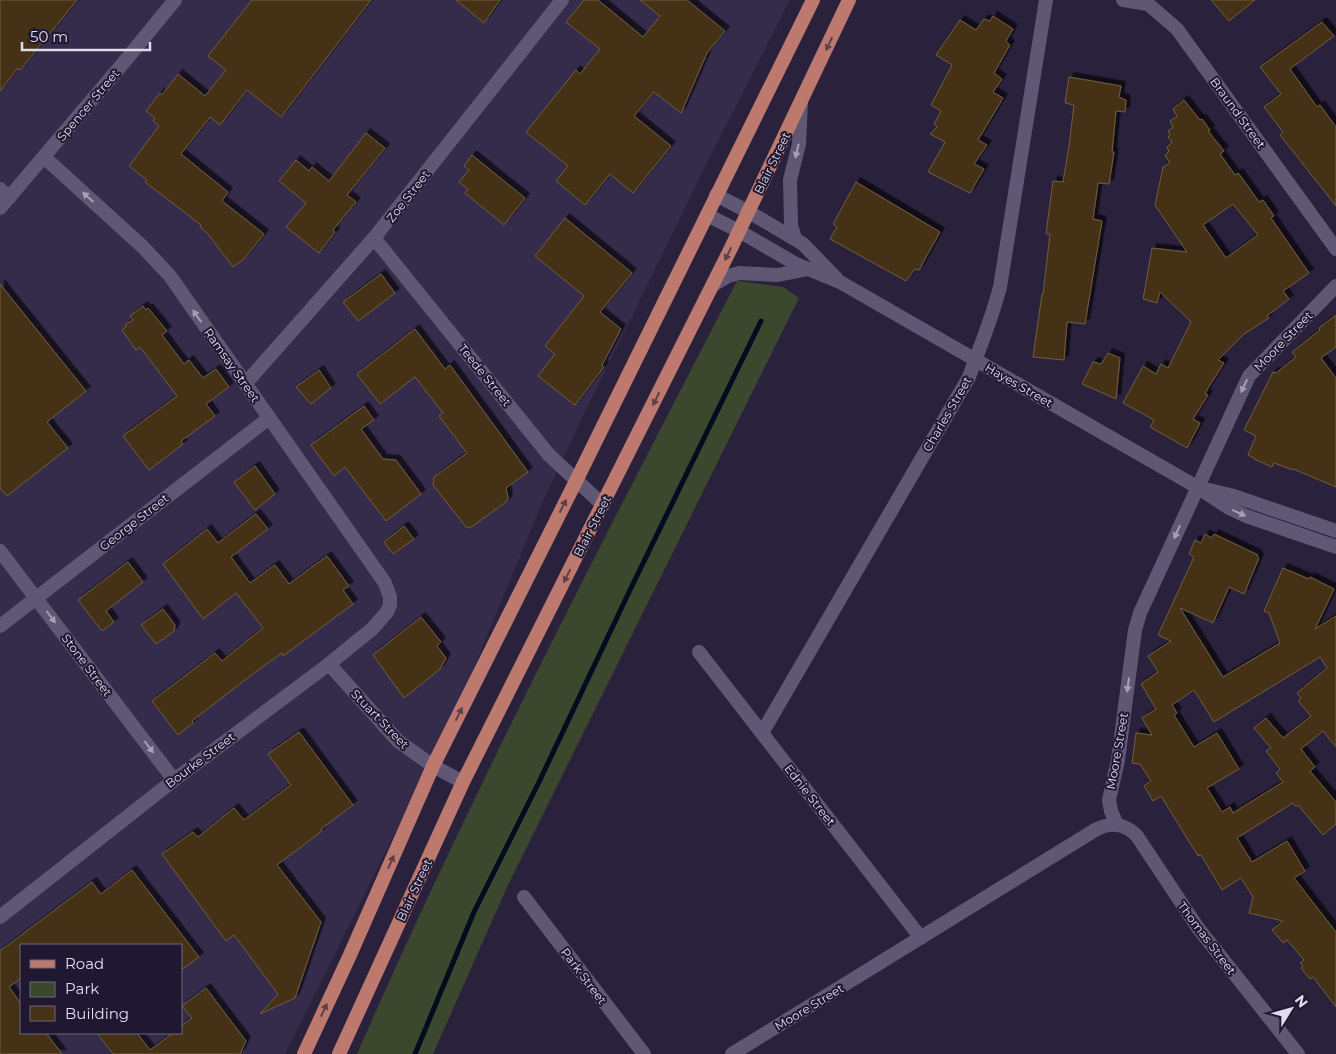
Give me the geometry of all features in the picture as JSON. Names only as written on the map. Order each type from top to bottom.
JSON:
[{"type":"main road","points":[[304,1054],[350,955],[432,766],[576,481],[812,0]]},
{"type":"main road","name":"Blair Street","points":[[339,1054],[463,782],[713,285],[849,0]]},
{"type":"street","name":"Spencer Street","points":[[3,198],[44,158],[175,0]]},
{"type":"street","name":"Zoe Street","points":[[246,384],[374,238],[562,0]]},
{"type":"street","name":"Charles Street","points":[[762,733],[968,377],[975,360],[992,316],[1000,288],[1046,0]]},
{"type":"street","name":"Braund Street","points":[[1124,0],[1148,4],[1177,29],[1336,249]]},
{"type":"street","points":[[796,239],[791,225],[790,180],[799,144],[801,103]]},
{"type":"street","name":"Ramsay Street","points":[[44,158],[158,262],[246,384],[384,583],[390,597]]},
{"type":"street","name":"Hayes Street","points":[[716,195],[796,239],[840,282]]},
{"type":"street","name":"Hayes Street","points":[[707,215],[796,264],[840,282],[1197,487],[1228,508],[1336,547]]},
{"type":"street","name":"Teede Street","points":[[374,238],[549,455],[603,506]]},
{"type":"street","points":[[713,285],[728,276],[738,273],[778,275],[808,269]]},
{"type":"street","name":"Moore Street","points":[[732,1054],[1095,830],[1108,825],[1117,825],[1109,800],[1118,760],[1135,630],[1140,613],[1249,376],[1336,286]]},
{"type":"street","name":"George Street","points":[[0,626],[269,418]]},
{"type":"street","name":"Hayes Street","points":[[1197,487],[1234,496],[1336,531]]},
{"type":"street","name":"Stone Street","points":[[0,551],[174,780]]},
{"type":"street","name":"Bourke Street","points":[[0,917],[174,780],[329,664],[382,619],[387,612],[390,597]]},
{"type":"street","name":"Ednie Street","points":[[700,652],[921,938]]},
{"type":"street","name":"Stuart Street","points":[[329,664],[398,741],[432,766],[463,782]]},
{"type":"street","name":"Thomas Street","points":[[1117,825],[1128,829],[1137,836],[1198,928],[1298,1054]]},
{"type":"street","name":"Park Street","points":[[524,897],[644,1054]]},
{"type":"shaded area","points":[[0,0],[790,0],[705,167],[575,433],[540,508],[455,713],[285,1054],[0,1054]]},
{"type":"green space","points":[[737,281],[783,287],[799,298],[508,885],[433,1054],[357,1054],[446,858],[493,761],[589,568]]},
{"type":"building","points":[[0,0],[77,0],[20,70],[18,68],[0,91]]},
{"type":"building","points":[[252,0],[371,0],[281,117],[247,90],[220,125],[210,117],[181,154],[228,192],[222,201],[264,234],[244,259],[233,267],[208,234],[200,227],[201,225],[145,182],[147,180],[129,166],[159,126],[153,121],[155,118],[146,111],[160,93],[162,95],[178,74],[205,96],[226,70],[208,56]]},
{"type":"building","points":[[456,0],[500,0],[484,23]]},
{"type":"building","points":[[584,0],[598,0],[643,37],[660,16],[640,0],[687,0],[725,31],[707,53],[681,113],[654,92],[634,116],[671,146],[633,193],[610,174],[585,205],[556,181],[568,166],[526,132],[576,70],[580,74],[600,49],[566,22]]},
{"type":"building","points":[[1211,0],[1255,0],[1229,21]]},
{"type":"building","points":[[993,16],[1013,29],[1006,41],[1010,45],[994,73],[1002,79],[993,92],[1003,98],[978,140],[987,145],[974,164],[984,169],[970,193],[928,172],[945,142],[930,134],[937,127],[934,124],[941,111],[931,105],[952,65],[936,55],[960,20],[976,30],[984,19],[990,21]]},
{"type":"building","points":[[1322,22],[1334,36],[1290,69],[1317,107],[1320,105],[1336,127],[1336,206],[1280,135],[1283,132],[1264,107],[1281,94],[1260,67]]},
{"type":"building","points":[[1069,77],[1121,86],[1119,97],[1126,100],[1125,112],[1116,111],[1112,152],[1114,152],[1109,184],[1098,183],[1093,219],[1102,221],[1085,324],[1067,322],[1064,360],[1033,357],[1050,234],[1046,234],[1053,181],[1063,182],[1069,146],[1074,105],[1065,103]]},
{"type":"building","points":[[1184,100],[1200,120],[1202,119],[1210,130],[1208,131],[1224,151],[1220,154],[1235,175],[1238,173],[1259,202],[1263,200],[1274,216],[1271,218],[1309,273],[1283,291],[1289,299],[1267,316],[1269,318],[1244,334],[1218,360],[1224,363],[1208,388],[1205,394],[1208,395],[1193,419],[1200,423],[1187,448],[1150,427],[1154,420],[1123,403],[1143,366],[1156,374],[1161,364],[1168,368],[1191,322],[1160,292],[1157,303],[1143,299],[1152,248],[1187,252],[1155,205],[1163,167],[1170,163],[1165,155],[1169,151],[1167,147],[1172,142],[1168,137],[1170,135],[1168,131],[1173,127],[1170,121],[1177,116],[1173,109]],"holes":[[[1233,204],[1258,235],[1226,258],[1203,225]]]},
{"type":"building","points":[[366,133],[385,148],[347,195],[356,202],[333,230],[335,232],[319,253],[286,227],[306,203],[279,181],[296,160],[309,171],[312,167],[329,181]]},
{"type":"building","points":[[472,155],[525,198],[504,225],[465,193],[468,189],[459,182],[469,170],[464,166]]},
{"type":"building","points":[[856,182],[940,232],[919,270],[915,269],[906,281],[830,239],[837,227],[833,224]]},
{"type":"building","points":[[565,218],[632,273],[600,312],[621,329],[602,365],[604,367],[575,405],[538,376],[555,354],[545,346],[584,296],[535,256]]},
{"type":"building","points":[[381,274],[395,293],[358,321],[343,302]]},
{"type":"building","points":[[0,284],[86,391],[47,422],[68,448],[7,496],[0,488]]},
{"type":"building","points":[[143,306],[146,310],[148,308],[167,331],[162,335],[184,364],[189,360],[203,378],[216,369],[229,387],[206,404],[215,416],[181,441],[183,444],[149,470],[123,436],[177,396],[140,347],[136,350],[122,330],[126,327],[125,325],[133,320],[130,316]]},
{"type":"building","points":[[1336,315],[1336,347],[1321,358],[1336,378],[1336,487],[1293,469],[1274,463],[1272,467],[1254,459],[1248,455],[1256,436],[1244,430],[1273,372],[1276,373],[1296,357],[1292,352]]},
{"type":"building","points":[[415,329],[445,369],[450,365],[528,472],[506,488],[508,498],[506,502],[470,528],[466,527],[433,485],[434,477],[467,453],[439,416],[443,413],[415,377],[380,404],[357,374]]},
{"type":"building","points":[[1108,353],[1120,358],[1116,399],[1082,384],[1093,362],[1101,364]]},
{"type":"building","points":[[319,370],[331,388],[311,404],[296,387]]},
{"type":"building","points":[[364,406],[374,420],[361,429],[383,459],[396,460],[421,494],[386,521],[345,467],[334,476],[311,445]]},
{"type":"building","points":[[255,466],[275,494],[255,510],[234,482]]},
{"type":"building","points":[[256,514],[268,529],[231,557],[250,583],[275,565],[289,584],[327,556],[349,586],[343,590],[353,604],[283,656],[282,653],[254,673],[192,721],[193,723],[178,735],[152,701],[215,653],[222,661],[263,628],[236,593],[203,619],[163,564],[207,529],[218,543]]},
{"type":"building","points":[[404,526],[414,539],[393,554],[384,542]]},
{"type":"building","points":[[1205,534],[1212,538],[1214,534],[1258,555],[1259,558],[1244,594],[1229,587],[1213,623],[1180,608],[1223,677],[1280,643],[1269,613],[1264,611],[1283,568],[1309,579],[1310,577],[1334,589],[1315,629],[1336,616],[1336,747],[1323,731],[1301,749],[1315,767],[1310,771],[1336,802],[1336,824],[1323,835],[1298,805],[1296,807],[1293,803],[1237,838],[1252,862],[1287,841],[1305,871],[1294,878],[1336,932],[1336,1007],[1313,977],[1310,979],[1301,968],[1303,966],[1300,963],[1304,960],[1287,940],[1283,943],[1272,930],[1283,921],[1249,913],[1253,897],[1241,878],[1222,890],[1201,855],[1198,856],[1161,796],[1153,801],[1144,786],[1151,781],[1140,764],[1132,763],[1136,733],[1152,735],[1142,718],[1156,709],[1141,684],[1158,672],[1148,656],[1171,641],[1158,635],[1194,557],[1189,554],[1195,540],[1201,543]],"holes":[[[1320,657],[1327,668],[1297,693],[1301,698],[1298,701],[1311,716],[1283,738],[1266,718],[1254,728],[1271,748],[1266,751],[1280,769],[1276,773],[1283,782],[1233,813],[1230,807],[1222,812],[1207,788],[1239,769],[1217,733],[1194,747],[1174,715],[1177,713],[1172,705],[1194,690],[1214,722]]]},
{"type":"building","points":[[128,562],[143,582],[106,611],[114,622],[102,631],[78,600]]},
{"type":"building","points":[[163,609],[175,625],[174,631],[156,644],[141,625]]},
{"type":"building","points":[[421,617],[441,642],[437,646],[446,658],[440,669],[404,698],[373,655]]},
{"type":"building","points":[[299,732],[353,805],[277,865],[321,922],[295,998],[260,1014],[278,994],[234,935],[226,941],[162,854],[193,832],[198,837],[234,808],[244,820],[291,785],[268,754]]},
{"type":"building","points":[[132,870],[199,957],[182,969],[182,944],[20,944],[20,979],[9,987],[20,1003],[20,1034],[47,1034],[62,1054],[0,1054],[0,951],[92,882],[101,894]]},
{"type":"building","points":[[206,988],[246,1041],[240,1054],[113,1054],[98,1034],[138,1034],[150,1050],[172,1034],[182,1034],[182,1025],[192,1018],[182,1006]]},
{"type":"waterway","points":[[415,1054],[474,912],[539,782],[761,321]]}]
